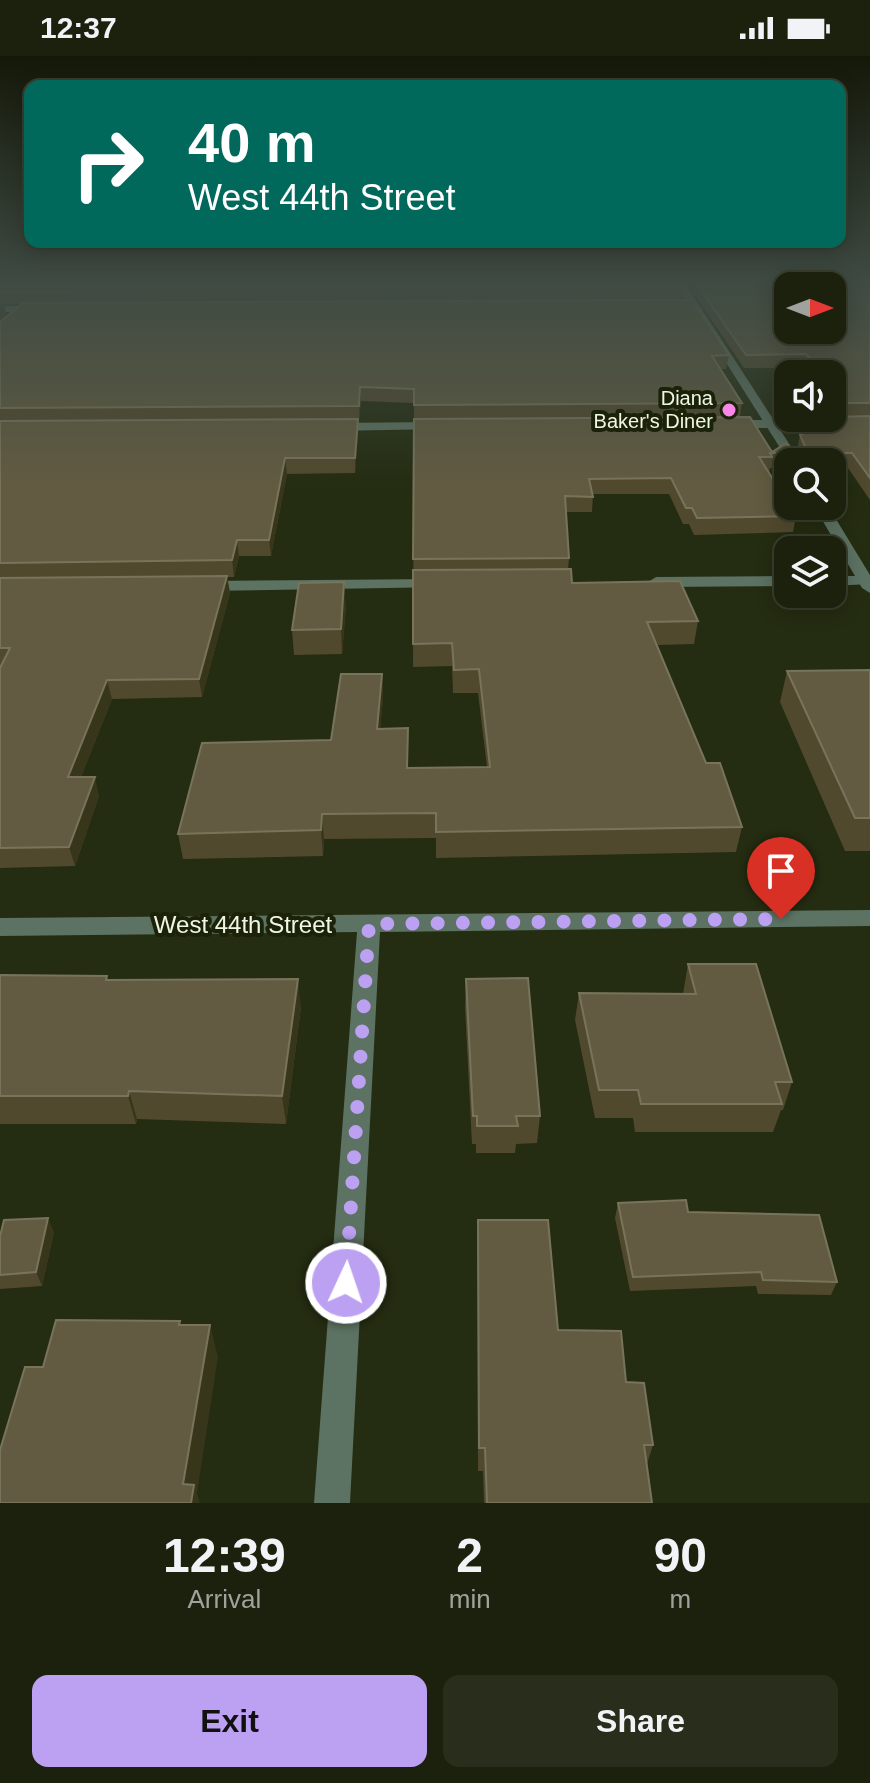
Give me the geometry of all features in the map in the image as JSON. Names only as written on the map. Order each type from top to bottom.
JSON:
[{"type":"street","points":[[726,353],[787,448]]},
{"type":"street","points":[[715,424],[870,424]]},
{"type":"street","points":[[318,427],[445,426]]},
{"type":"street","points":[[829,520],[867,584]]},
{"type":"street","points":[[644,582],[774,581]]},
{"type":"street","points":[[846,582],[867,584]]},
{"type":"street","points":[[189,586],[456,584]]},
{"type":"street","name":"West 44th Street","points":[[0,927],[870,918]]},
{"type":"street","points":[[332,1503],[369,924]]},
{"type":"building","points":[[0,353],[727,353],[729,355],[712,356],[742,403],[414,405],[414,389],[360,387],[359,406],[0,408]]},
{"type":"building","points":[[744,353],[870,353],[870,403],[846,403],[846,360],[810,360],[806,354],[746,355]]},
{"type":"building","points":[[870,416],[870,478],[852,453],[846,453],[846,448],[806,448],[800,435],[806,432],[846,432],[846,417]]},
{"type":"building","points":[[750,417],[772,452],[772,457],[759,457],[774,481],[774,516],[697,518],[692,508],[686,508],[671,478],[589,479],[593,497],[565,496],[569,558],[413,559],[414,419]]},
{"type":"building","points":[[358,419],[355,458],[285,458],[269,540],[237,540],[232,560],[0,563],[0,421]]},
{"type":"building","points":[[571,569],[572,583],[680,581],[698,621],[647,622],[706,763],[720,763],[742,827],[436,832],[436,813],[322,814],[321,830],[178,834],[202,743],[331,740],[341,674],[382,674],[377,729],[408,728],[407,768],[490,767],[479,669],[454,670],[452,643],[413,644],[413,570]]},
{"type":"building","points":[[227,576],[199,679],[107,680],[68,777],[95,777],[69,847],[0,848],[0,668],[10,648],[0,648],[0,578]]},
{"type":"building","points":[[344,582],[341,629],[292,630],[299,583]]},
{"type":"building","points":[[870,670],[870,818],[855,818],[787,671]]},
{"type":"building","points":[[688,964],[756,964],[792,1082],[775,1082],[782,1104],[641,1104],[638,1090],[599,1090],[579,993],[696,994]]},
{"type":"building","points":[[0,975],[107,976],[106,980],[298,979],[282,1096],[129,1091],[128,1096],[0,1096]]},
{"type":"building","points":[[528,978],[540,1116],[516,1116],[518,1126],[477,1126],[477,1116],[473,1116],[466,979]]},
{"type":"building","points":[[686,1200],[688,1212],[819,1215],[837,1282],[763,1280],[761,1272],[633,1277],[618,1203]]},
{"type":"building","points":[[48,1218],[36,1272],[0,1275],[0,1236],[4,1220]]},
{"type":"building","points":[[478,1220],[548,1220],[558,1330],[621,1331],[626,1382],[644,1383],[653,1445],[644,1445],[652,1503],[487,1503],[485,1448],[479,1448]]},
{"type":"building","points":[[56,1320],[180,1321],[179,1325],[210,1325],[183,1484],[194,1485],[191,1503],[0,1503],[0,1450],[25,1367],[43,1367]]},
{"type":"place","name":"Diana Baker's Diner","points":[[729,410]]},
{"type":"route","points":[[346,1283],[369,924],[781,919]]}]
